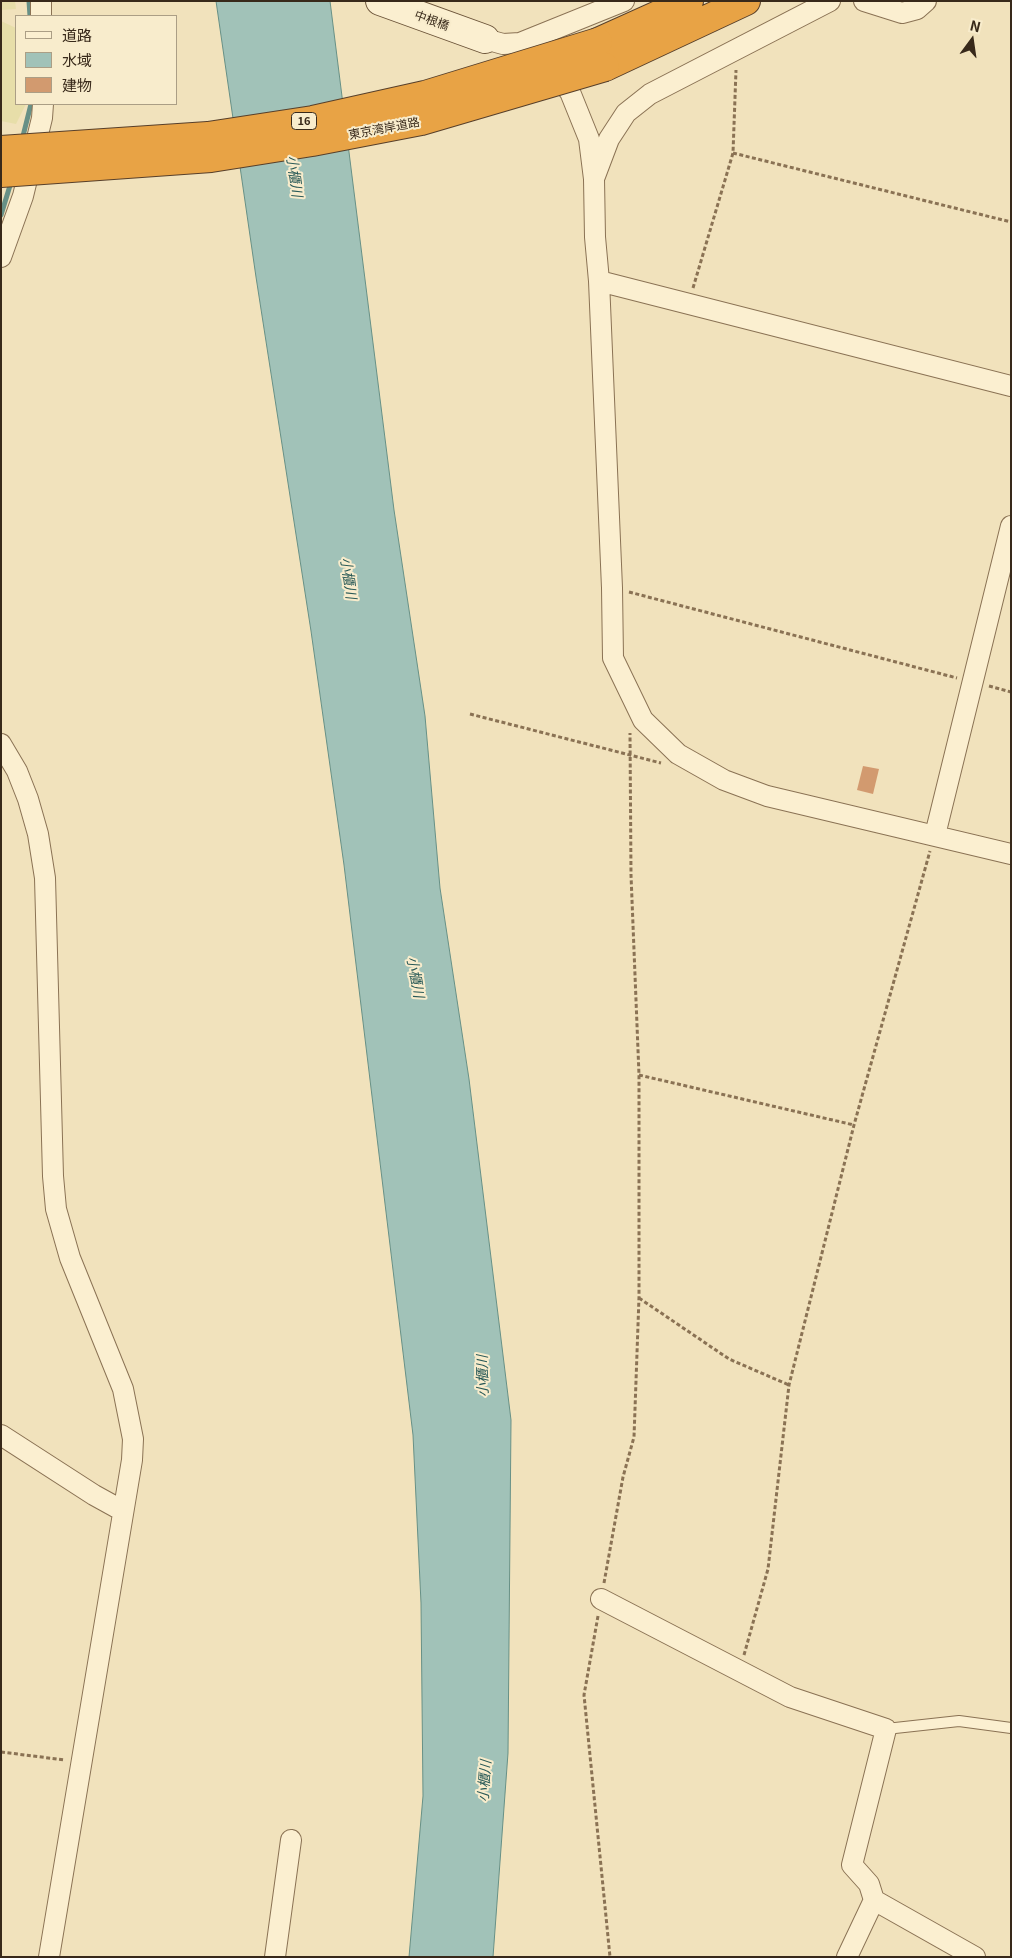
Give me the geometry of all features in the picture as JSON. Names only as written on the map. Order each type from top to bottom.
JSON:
[{"type":"highway","name":"東京湾岸道路","points":[[1,150],[208,136],[313,120],[601,55],[689,1]]},
{"type":"highway","name":"東京湾岸道路","points":[[1,174],[211,158],[312,142],[421,121],[746,1]]},
{"type":"street","points":[[40,1],[41,15]]},
{"type":"street","name":"中根橋","points":[[380,1],[484,40]]},
{"type":"street","points":[[594,179],[609,139],[626,113],[650,94],[830,1]]},
{"type":"street","points":[[864,1],[902,13],[917,9],[926,1]]},
{"type":"street","points":[[484,40],[503,44],[520,43],[619,3]]},
{"type":"street","points":[[520,43],[536,50],[570,92],[590,138],[599,281],[612,588],[613,658],[643,720],[678,754],[711,774],[767,796],[1011,854]]},
{"type":"street","points":[[1,257],[23,196],[42,118],[43,105]]},
{"type":"street","points":[[599,281],[1011,386]]},
{"type":"street","points":[[935,835],[971,682],[1011,526]]},
{"type":"street","points":[[1,744],[22,783],[34,817],[41,848],[47,904],[54,1194],[65,1244],[123,1389],[130,1416],[133,1448],[49,1957]]},
{"type":"street","points":[[1,1435],[94,1495],[123,1511]]},
{"type":"street","points":[[601,1599],[790,1697],[886,1729],[852,1864],[870,1884],[874,1900],[847,1957]]},
{"type":"street","points":[[275,1957],[291,1840]]},
{"type":"street","points":[[874,1900],[975,1957]]},
{"type":"lane","points":[[886,1729],[959,1721],[1011,1728]]},
{"type":"path","points":[[689,304],[732,153],[737,49]]},
{"type":"path","points":[[732,153],[1011,222]]},
{"type":"path","points":[[612,588],[971,682]]},
{"type":"path","points":[[470,714],[666,764]]},
{"type":"path","points":[[610,1957],[584,1695],[623,1477],[634,1437],[638,1297],[639,1075],[631,875],[630,730]]},
{"type":"path","points":[[740,1670],[768,1569],[789,1385],[854,1125],[935,835]]},
{"type":"path","points":[[639,1075],[854,1125]]},
{"type":"path","points":[[638,1297],[729,1359],[789,1385]]},
{"type":"path","points":[[1,1752],[81,1762]]},
{"type":"shaded area","points":[[1,1],[15,1],[16,9],[1,10]]},
{"type":"shaded area","points":[[1,21],[15,28],[15,105],[26,105],[16,124],[1,121]]},
{"type":"water","name":"小櫃川","points":[[216,1],[330,1],[394,510],[425,716],[440,888],[469,1079],[511,1420],[508,1753],[493,1957],[409,1957],[423,1796],[421,1603],[413,1435],[344,865],[311,631],[256,277]]},
{"type":"building","points":[[863,766],[879,769],[873,794],[857,790]]},
{"type":"waterway","points":[[29,1],[30,15]]},
{"type":"waterway","points":[[22,140],[31,105]]},
{"type":"waterway","points":[[1,215],[12,179]]}]
